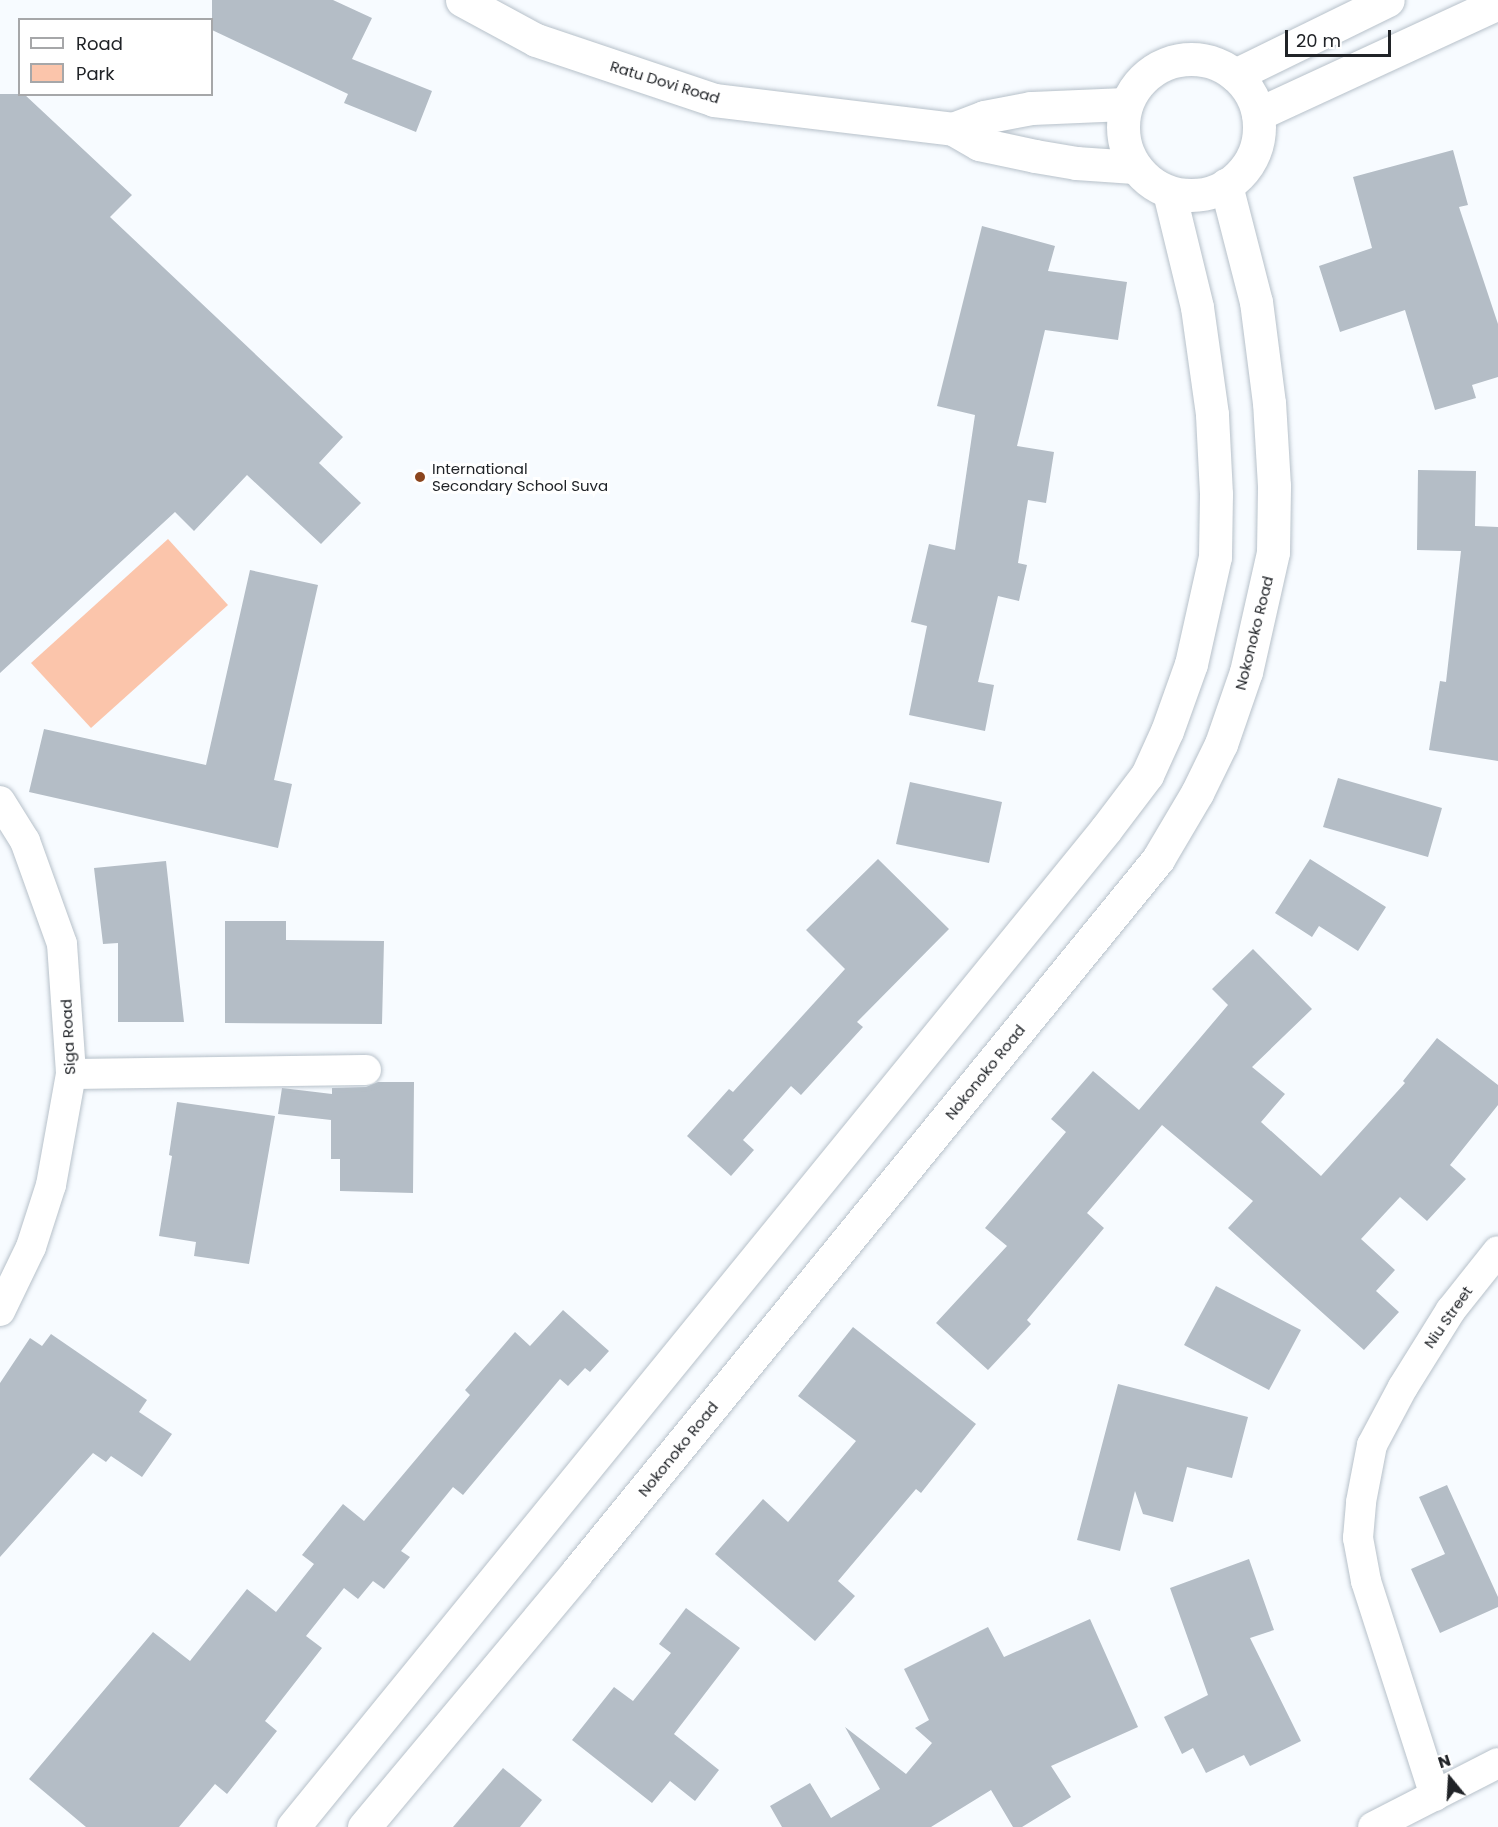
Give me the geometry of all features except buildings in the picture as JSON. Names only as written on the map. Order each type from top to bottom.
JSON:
[{"type":"main road","name":"Ratu Dovi Road","points":[[462,0],[536,40],[714,100],[953,129],[979,144],[1035,156],[1076,164],[1134,167]]},
{"type":"main road","points":[[1235,75],[1388,0]]},
{"type":"main road","points":[[1258,114],[1498,3]]},
{"type":"main road","points":[[1193,58],[1215,63],[1235,75],[1250,93],[1258,114],[1259,135],[1253,155],[1242,172],[1226,185],[1208,193],[1189,195],[1170,192],[1150,182],[1134,167],[1125,147],[1122,125],[1126,104],[1137,85],[1152,70],[1172,61],[1193,58]]},
{"type":"main road","name":"Ratu Dovi Road","points":[[953,129],[984,117],[1031,108],[1126,104]]},
{"type":"main road","name":"Nokonoko Road","points":[[364,1827],[577,1572],[1158,859],[1197,793],[1221,744],[1246,672],[1273,552],[1274,486],[1268,392],[1257,302],[1226,185]]},
{"type":"main road","points":[[292,1827],[1107,829],[1147,775],[1167,730],[1191,664],[1215,557],[1216,494],[1212,414],[1197,307],[1170,192]]},
{"type":"street","name":"Siga Road","points":[[0,801],[25,841],[62,944],[71,1074],[51,1185],[31,1247],[0,1311]]},
{"type":"street","points":[[71,1074],[366,1070]]},
{"type":"street","name":"Niu Street","points":[[1435,1796],[1366,1581],[1358,1538],[1361,1502],[1372,1445],[1403,1387],[1450,1310],[1498,1251]]},
{"type":"street","points":[[1373,1827],[1498,1763]]},
{"type":"green space","points":[[168,539],[228,605],[91,728],[31,663]]},
{"type":"place","name":"International Secondary School Suva","points":[[420,477]]}]
